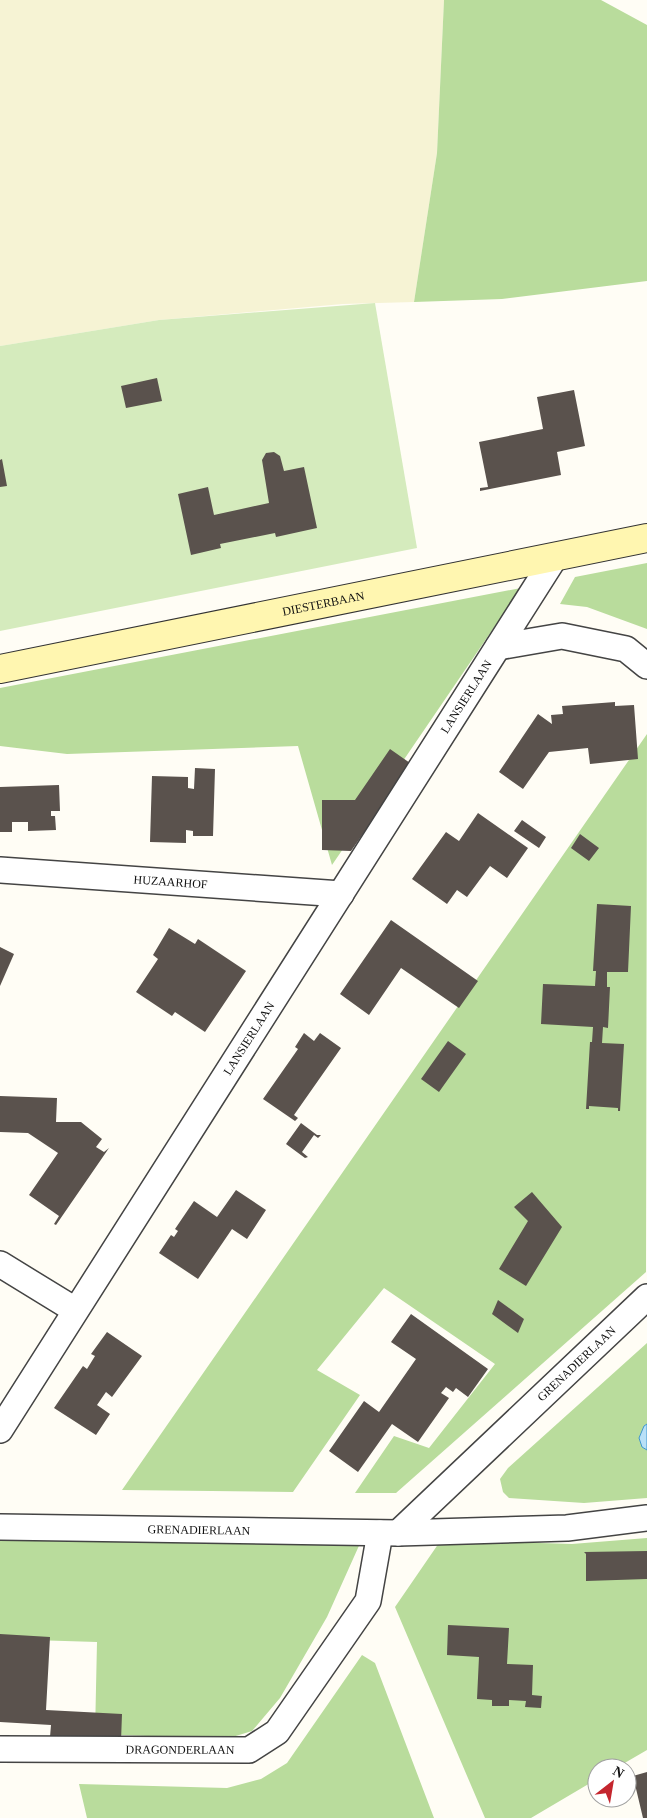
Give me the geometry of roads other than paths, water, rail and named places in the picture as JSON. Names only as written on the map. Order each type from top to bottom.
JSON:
[{"type":"street","name":"DIESTERBAAN","points":[[0,669],[647,538]]},
{"type":"street","name":"LANSIERLAAN","points":[[0,1430],[555,557]]},
{"type":"street","name":"LANSIERLAAN","points":[[498,647],[562,636],[626,649],[647,666]]},
{"type":"street","name":"HUZAARHOF","points":[[0,870],[341,894]]},
{"type":"street","points":[[0,1264],[75,1310]]},
{"type":"street","name":"GRENADIERLAAN","points":[[389,1533],[647,1298]]},
{"type":"street","name":"GRENADIERLAAN","points":[[0,1528],[389,1533],[567,1528],[647,1518]]},
{"type":"street","name":"DRAGONDERLAAN","points":[[0,1750],[249,1750],[277,1732],[368,1601],[389,1533]]},
{"type":"water","points":[[647,1424],[647,1450],[642,1447],[639,1438],[644,1426]]}]
